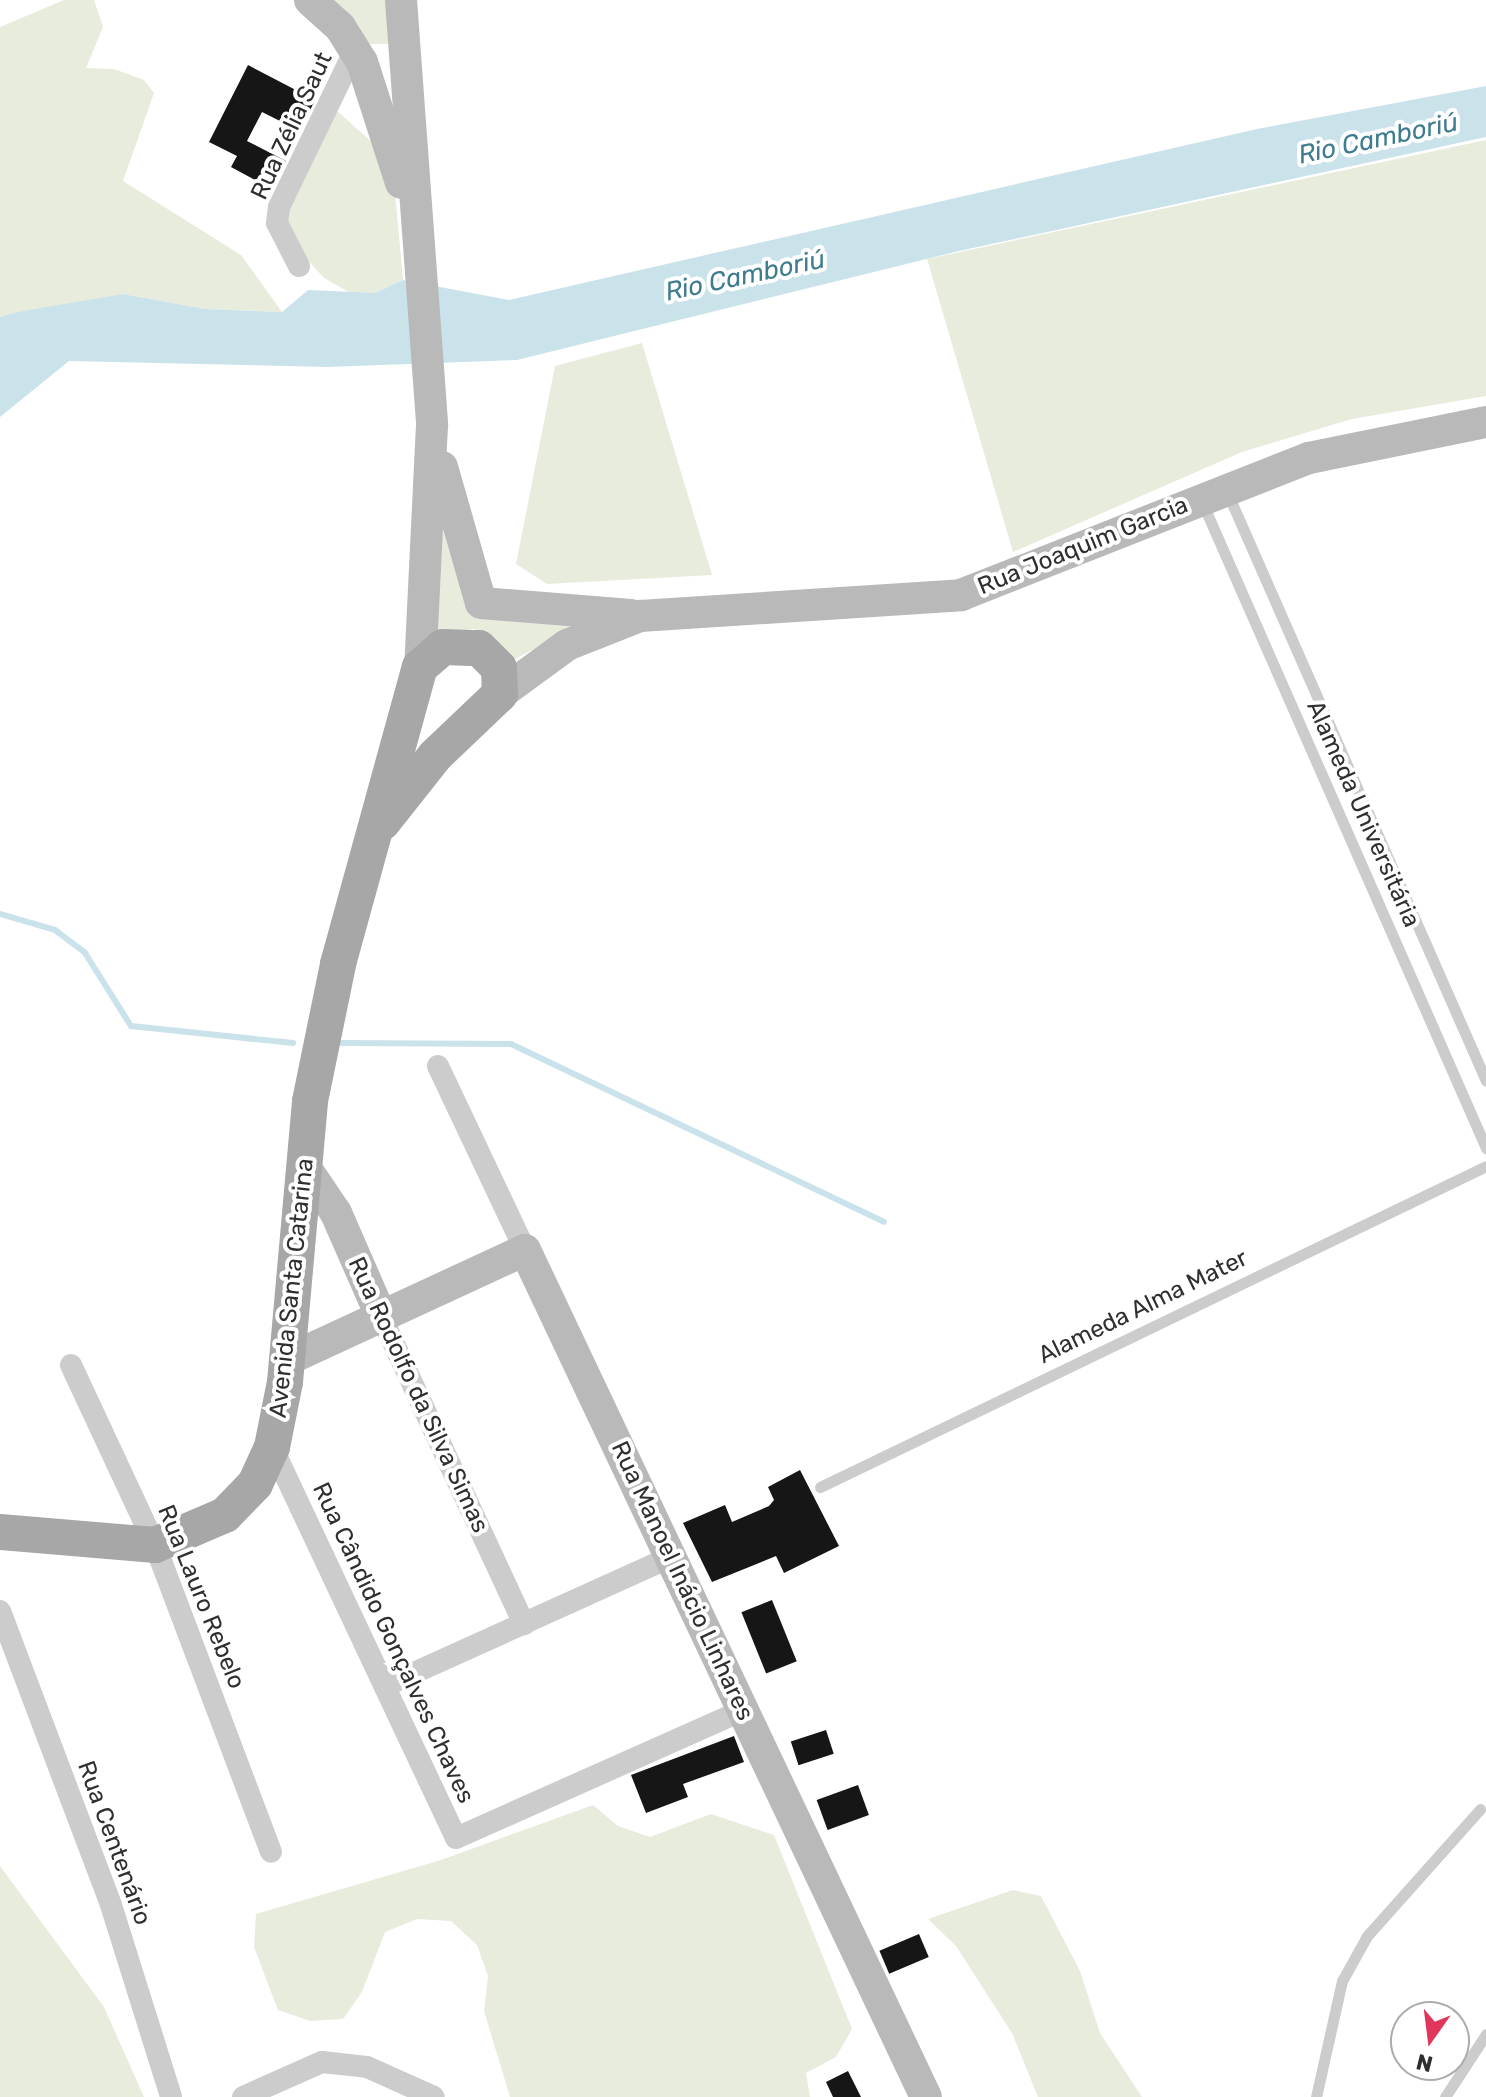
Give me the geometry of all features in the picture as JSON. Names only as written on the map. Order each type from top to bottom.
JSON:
[{"type":"main road","points":[[310,0],[358,56],[419,250]]},
{"type":"main road","points":[[401,0],[431,410],[420,667]]},
{"type":"main road","points":[[431,410],[481,603],[640,616]]},
{"type":"main road","name":"Rua Joaquim Garcia","points":[[500,694],[567,645],[640,616],[961,595],[1212,494],[1345,447],[1486,422]]},
{"type":"main road","points":[[420,667],[431,653],[466,643],[492,657],[500,694]]},
{"type":"main road","name":"Avenida Santa Catarina","points":[[0,1532],[155,1545],[225,1515],[255,1484],[272,1447],[287,1360],[319,1044],[382,823],[420,667]]},
{"type":"main road","name":"Avenida Santa Catarina","points":[[382,823],[435,756],[500,694]]},
{"type":"main road","name":"Rua Rodolfo da Silva Simas","points":[[307,1170],[336,1213],[381,1316]]},
{"type":"main road","points":[[287,1360],[525,1250]]},
{"type":"main road","name":"Rua Manoel Inácio Linhares","points":[[525,1250],[926,2097]]},
{"type":"street","name":"Rua Zélia Saut","points":[[299,266],[277,223],[279,207],[358,56]]},
{"type":"street","name":"Rua Manoel Inácio Linhares","points":[[438,1066],[525,1250]]},
{"type":"street","name":"Rua Rodolfo da Silva Simas","points":[[381,1316],[524,1624]]},
{"type":"street","name":"Rua Lauro Rebelo","points":[[71,1365],[155,1545],[271,1852]]},
{"type":"street","name":"Rua Cândido Gonçalves Chaves","points":[[272,1447],[456,1838],[743,1710]]},
{"type":"street","points":[[385,1686],[671,1557]]},
{"type":"street","name":"Rua Centenário","points":[[0,1611],[111,1905],[171,2097]]},
{"type":"street","points":[[243,2097],[322,2062],[367,2067],[434,2097]]},
{"type":"lane","name":"Alameda Universitária","points":[[1212,494],[1486,1081]]},
{"type":"lane","name":"Alameda Universitária","points":[[1212,494],[1486,1148]]},
{"type":"lane","name":"Alameda Alma Mater","points":[[820,1487],[1486,1166]]},
{"type":"lane","points":[[1316,2097],[1342,1981],[1367,1936],[1480,1809]]},
{"type":"lane","points":[[1445,2097],[1486,2034]]},
{"type":"shaded area","points":[[64,0],[94,0],[103,27],[86,68],[114,69],[144,80],[154,93],[123,181],[241,255],[282,312],[205,309],[123,294],[0,317],[0,27]]},
{"type":"shaded area","points":[[329,0],[395,0],[388,44],[369,44]]},
{"type":"shaded area","points":[[337,111],[392,160],[403,280],[375,293],[354,295],[324,278],[283,233],[282,216]]},
{"type":"shaded area","points":[[1486,140],[1486,396],[1352,419],[1242,452],[1013,552],[927,259]]},
{"type":"shaded area","points":[[642,343],[712,575],[547,584],[516,564],[555,366]]},
{"type":"shaded area","points":[[439,512],[465,594],[591,617],[512,661],[494,638],[473,629],[437,634]]},
{"type":"shaded area","points":[[593,1805],[618,1826],[650,1837],[711,1814],[774,1835],[852,2029],[836,2057],[806,2073],[810,2097],[510,2097],[484,2011],[488,1976],[477,1945],[451,1921],[417,1919],[385,1932],[362,1992],[343,2019],[310,2021],[278,2010],[254,1947],[256,1914],[441,1860]]},
{"type":"shaded area","points":[[0,1866],[104,2007],[144,2097],[0,2097]]},
{"type":"shaded area","points":[[1013,1890],[1041,1896],[1080,1971],[1100,2033],[1142,2097],[1038,2097],[1012,2033],[956,1946],[928,1919]]},
{"type":"water","name":"Rio Camboriú","points":[[1486,86],[1486,137],[959,251],[517,360],[328,367],[69,361],[0,417],[0,317],[18,312],[123,294],[205,309],[282,312],[308,290],[375,293],[403,280],[509,300],[1257,129]]},
{"type":"building","points":[[248,65],[315,100],[300,131],[262,112],[247,141],[286,161],[272,189],[231,167],[237,156],[209,142]]},
{"type":"building","points":[[800,1470],[839,1546],[784,1573],[776,1556],[712,1582],[683,1523],[725,1505],[732,1522],[769,1506],[774,1500],[768,1487]]},
{"type":"building","points":[[772,1600],[797,1661],[766,1674],[741,1612]]},
{"type":"building","points":[[826,1730],[834,1754],[799,1765],[791,1741]]},
{"type":"building","points":[[734,1736],[744,1762],[683,1784],[688,1797],[646,1813],[631,1775]]},
{"type":"building","points":[[858,1785],[869,1815],[828,1830],[817,1800]]},
{"type":"building","points":[[919,1934],[929,1957],[889,1974],[879,1951]]},
{"type":"building","points":[[848,2071],[861,2097],[833,2097],[826,2082]]},
{"type":"waterway","points":[[0,914],[55,930],[85,953],[131,1026],[293,1043]]},
{"type":"waterway","points":[[341,1043],[511,1044],[884,1222]]}]
